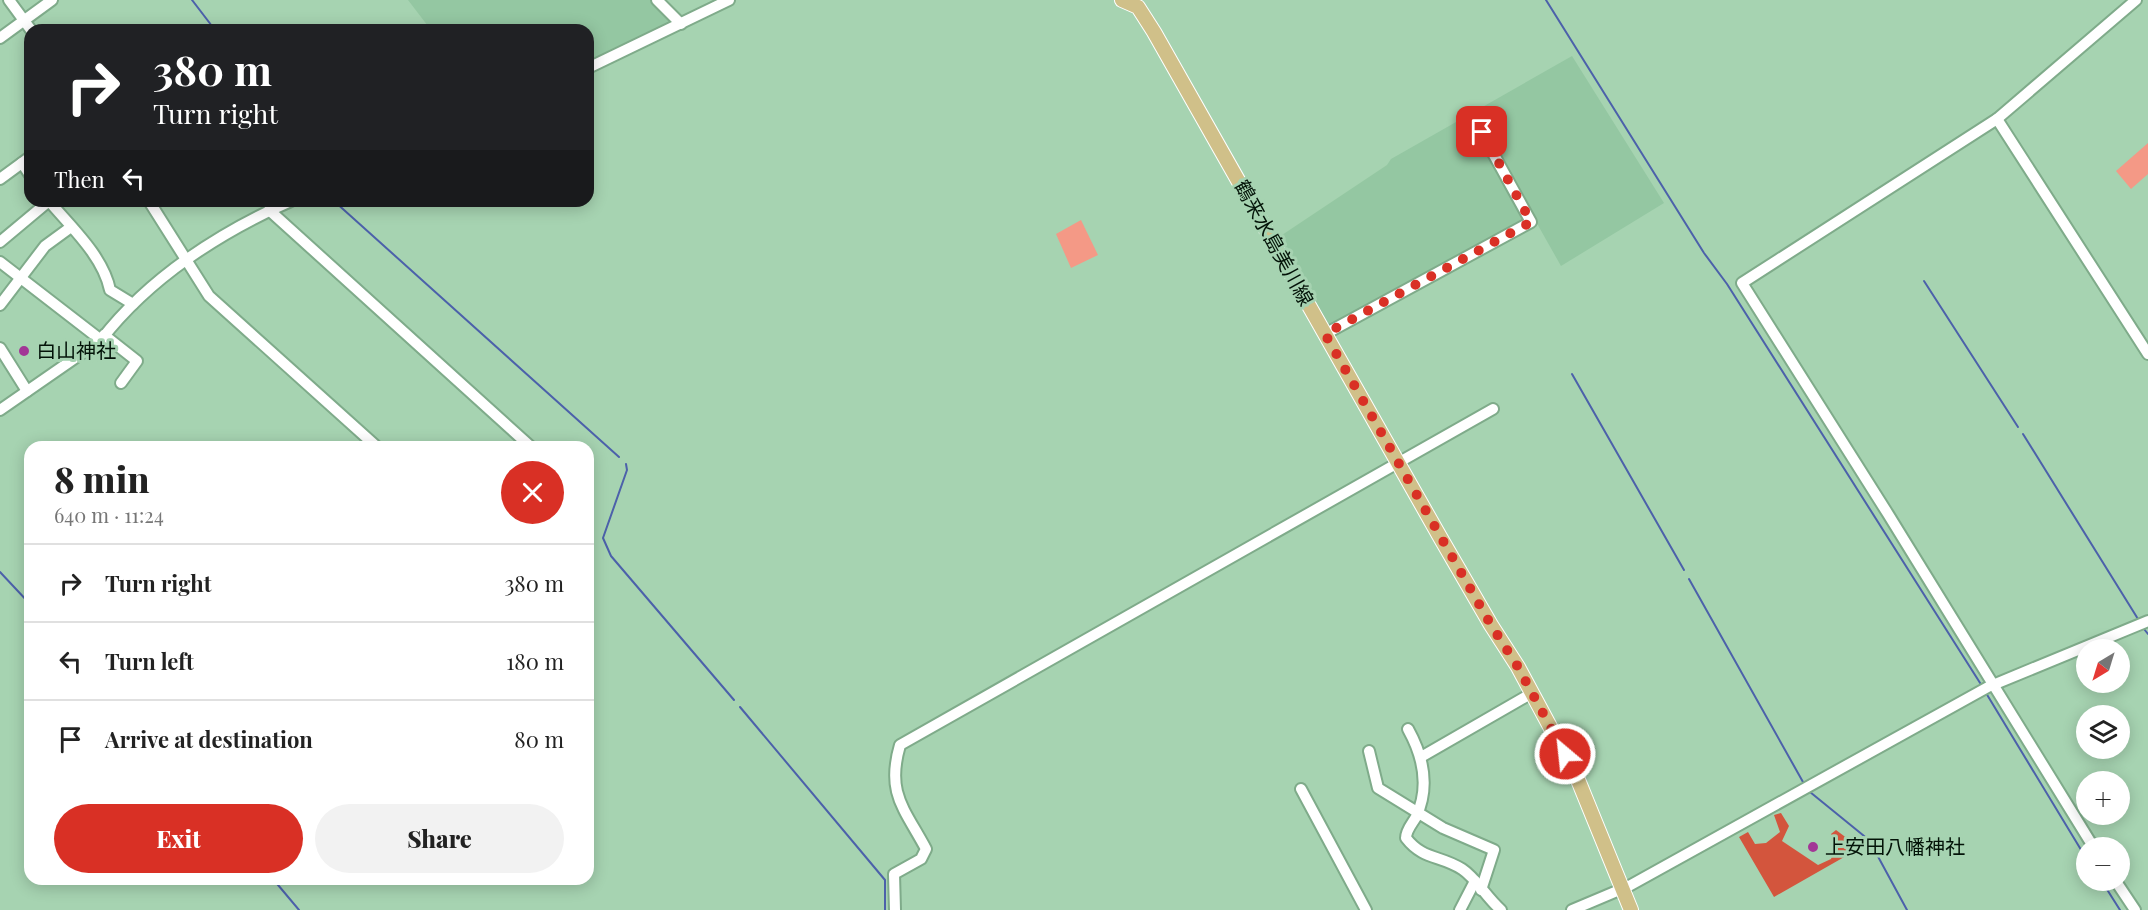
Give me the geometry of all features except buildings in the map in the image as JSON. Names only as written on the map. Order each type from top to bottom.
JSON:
[{"type":"main road","name":"鶴来水島美川線","points":[[1127,1],[1138,7],[1154,32],[1532,693],[1576,775],[1631,910]]},
{"type":"street","points":[[9,0],[27,24]]},
{"type":"street","points":[[0,38],[52,0]]},
{"type":"street","points":[[657,0],[681,24]]},
{"type":"street","points":[[594,65],[729,0]]},
{"type":"street","points":[[2087,837],[1988,687],[1742,283],[1997,118],[2136,0]]},
{"type":"street","points":[[1325,334],[1531,222],[1472,115]]},
{"type":"street","points":[[1997,118],[2148,354]]},
{"type":"street","points":[[0,179],[24,161]]},
{"type":"street","points":[[0,242],[42,207]]},
{"type":"street","points":[[54,207],[93,253],[108,279],[110,290],[133,304]]},
{"type":"street","points":[[154,207],[209,296],[370,441]]},
{"type":"street","points":[[0,410],[103,338],[122,313],[222,234],[276,207]]},
{"type":"street","points":[[269,210],[524,441]]},
{"type":"street","points":[[0,305],[45,246],[71,227]]},
{"type":"street","points":[[0,262],[137,361],[121,383]]},
{"type":"street","points":[[0,348],[27,391]]},
{"type":"street","points":[[895,910],[894,874],[921,859],[926,849],[896,795],[893,768],[900,745],[1493,409]]},
{"type":"street","points":[[1572,910],[1693,851],[1988,687],[2148,621]]},
{"type":"street","points":[[1421,757],[1532,693]]},
{"type":"street","points":[[1408,729],[1421,757],[1424,770],[1417,813],[1405,834],[1413,848],[1424,856],[1446,860],[1473,877],[1478,886],[1501,910]]},
{"type":"street","points":[[1369,751],[1378,788],[1417,813],[1494,850],[1478,886],[1460,910]]},
{"type":"street","points":[[1301,789],[1366,910]]},
{"type":"street","points":[[2122,891],[2135,910]]},
{"type":"shaded area","points":[[408,0],[652,0],[674,21],[594,58],[594,24],[426,24]]},
{"type":"shaded area","points":[[1572,56],[1664,203],[1561,266],[1535,220],[1329,330],[1279,237],[1387,165],[1391,159]]},
{"type":"shaded area","points":[[2148,143],[2148,174],[2131,189],[2116,171]]},
{"type":"shaded area","points":[[1081,220],[1098,255],[1071,268],[1056,234]]},
{"type":"shaded area","points":[[1781,813],[1789,826],[1782,841],[1818,865],[1831,859],[1837,843],[1831,834],[1836,830],[1860,848],[1774,897],[1739,837],[1748,832],[1755,844],[1766,843],[1780,832],[1774,815]]},
{"type":"waterway","points":[[192,0],[210,24]]},
{"type":"waterway","points":[[1546,0],[1704,253],[1727,284],[1982,686]]},
{"type":"waterway","points":[[341,207],[619,457]]},
{"type":"waterway","points":[[1924,281],[2018,427]]},
{"type":"waterway","points":[[1572,374],[1684,570]]},
{"type":"waterway","points":[[2023,434],[2138,619]]},
{"type":"waterway","points":[[626,464],[627,470],[603,538],[611,556],[734,700]]},
{"type":"waterway","points":[[0,572],[24,598]]},
{"type":"waterway","points":[[1689,579],[1803,782]]},
{"type":"waterway","points":[[2144,629],[2148,634]]},
{"type":"waterway","points":[[1986,693],[2076,842]]},
{"type":"waterway","points":[[740,707],[885,880],[885,910]]},
{"type":"waterway","points":[[1810,792],[1869,840],[1907,910]]},
{"type":"waterway","points":[[278,885],[299,910]]},
{"type":"waterway","points":[[2108,891],[2120,910]]},
{"type":"place","name":"白山神社","points":[[24,351]]},
{"type":"place","name":"上安田八幡神社","points":[[1813,847]]},
{"type":"route","points":[[1482,132],[1531,222],[1381,306],[1325,334],[1491,625],[1518,667],[1565,754]]}]
